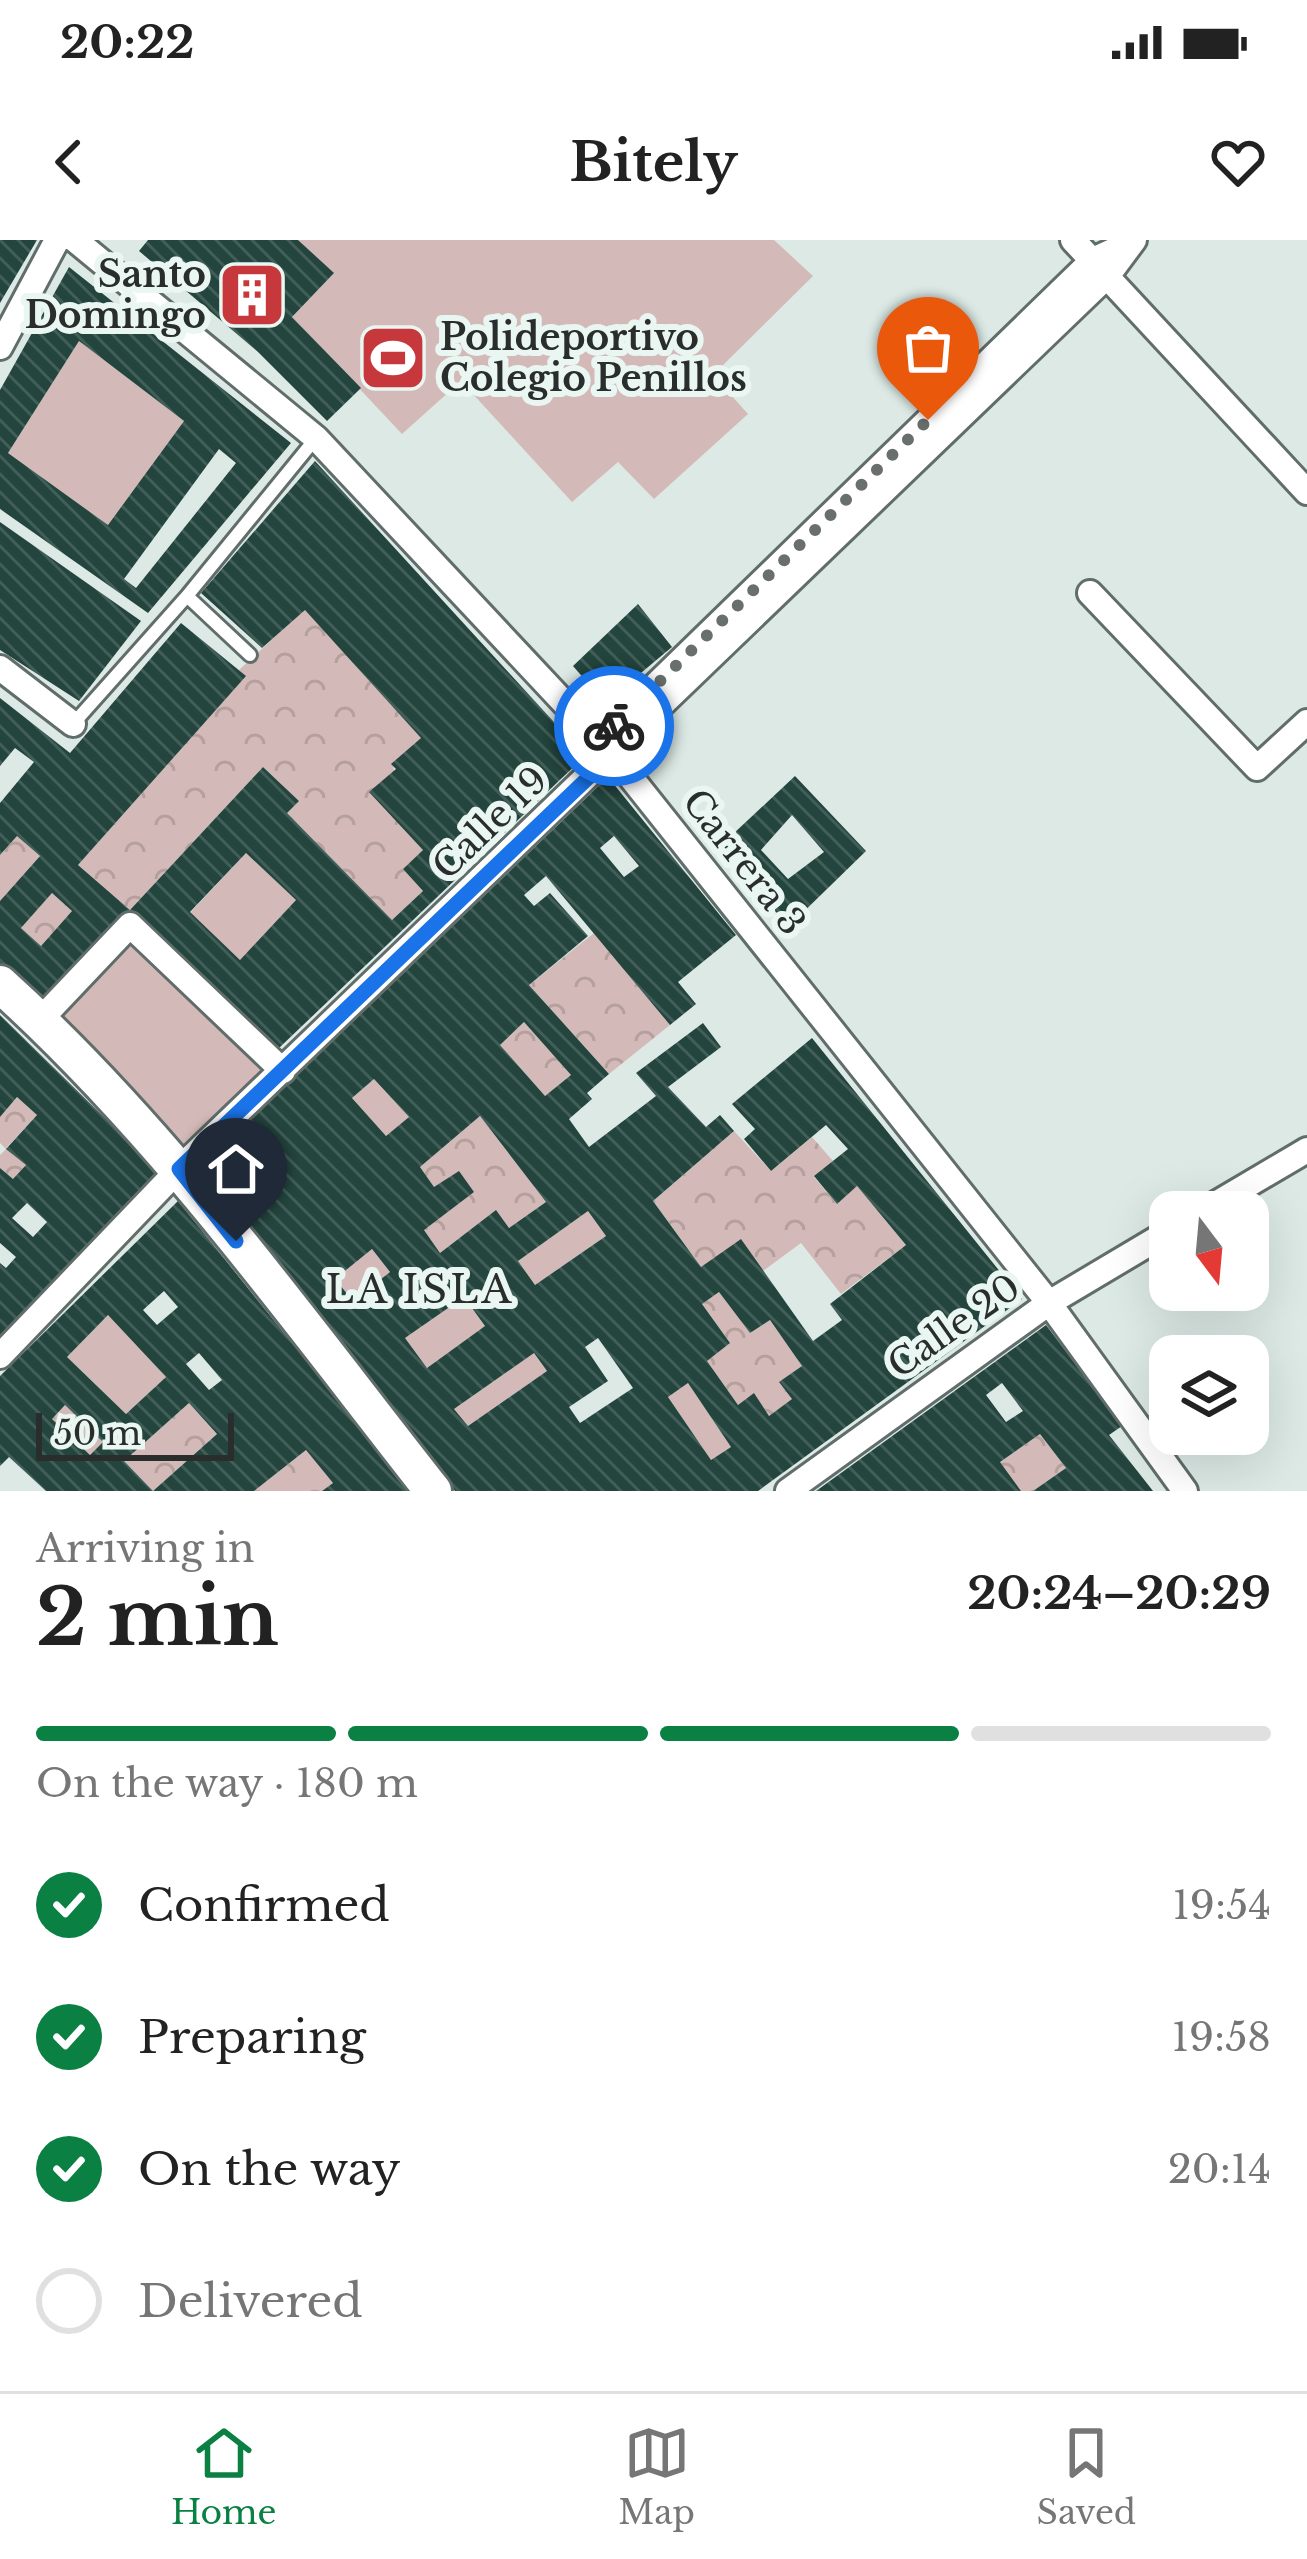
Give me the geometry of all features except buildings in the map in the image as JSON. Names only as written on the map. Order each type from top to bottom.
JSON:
[{"type":"main road","points":[[0,984],[40,1020],[179,1169],[433,1491]]},
{"type":"street","points":[[0,347],[56,240]]},
{"type":"street","name":"Carrera 3","points":[[75,240],[316,438],[606,747],[1049,1303],[1185,1491]]},
{"type":"street","points":[[1073,240],[1307,492]]},
{"type":"street","name":"Calle 19","points":[[0,1356],[179,1169],[606,747],[1132,241]]},
{"type":"street","points":[[1090,593],[1257,768],[1307,722]]},
{"type":"street","points":[[0,668],[73,724]]},
{"type":"street","points":[[40,1020],[130,925],[283,1071]]},
{"type":"street","points":[[1238,1191],[1307,1150]]},
{"type":"street","name":"Calle 20","points":[[788,1491],[1049,1303],[1149,1243]]},
{"type":"lane","points":[[73,724],[187,596],[316,438]]},
{"type":"lane","points":[[187,596],[250,655]]},
{"type":"green space","points":[[298,240],[774,240],[813,276],[713,375],[748,414],[654,499],[618,462],[572,502],[461,381],[402,434],[292,317],[333,274]]},
{"type":"green space","points":[[79,341],[184,421],[108,525],[8,453]]},
{"type":"green space","points":[[305,609],[421,738],[392,764],[423,850],[403,869],[423,891],[392,920],[287,813],[299,801],[263,767],[130,910],[78,865],[245,676],[239,670]]},
{"type":"green space","points":[[17,836],[40,856],[0,901],[0,855]]},
{"type":"green space","points":[[246,853],[296,900],[240,960],[190,913]]},
{"type":"green space","points":[[52,893],[72,911],[41,946],[21,928]]},
{"type":"green space","points":[[130,925],[283,1071],[179,1169],[40,1020]]},
{"type":"green space","points":[[594,933],[670,1025],[609,1074],[529,985]]},
{"type":"green space","points":[[524,1022],[571,1075],[545,1096],[500,1045]]},
{"type":"green space","points":[[374,1079],[409,1117],[386,1136],[352,1098]]},
{"type":"green space","points":[[17,1097],[37,1115],[6,1148],[26,1165],[13,1179],[0,1168],[0,1155],[6,1149],[0,1143],[0,1117]]},
{"type":"green space","points":[[480,1116],[546,1202],[509,1228],[495,1211],[440,1253],[424,1230],[434,1187],[420,1167]]},
{"type":"green space","points":[[734,1131],[771,1171],[812,1137],[833,1161],[814,1177],[836,1203],[857,1186],[906,1245],[841,1294],[801,1243],[763,1271],[701,1267],[653,1201]]},
{"type":"green space","points":[[588,1211],[606,1236],[535,1285],[518,1261]]},
{"type":"green space","points":[[372,1249],[390,1272],[353,1301],[335,1279]]},
{"type":"green space","points":[[719,1292],[750,1333],[770,1320],[802,1366],[780,1382],[792,1399],[769,1416],[754,1394],[738,1405],[707,1361],[730,1343],[702,1304]]},
{"type":"green space","points":[[464,1297],[485,1326],[427,1368],[405,1338]]},
{"type":"green space","points":[[108,1315],[166,1377],[126,1414],[67,1357]]},
{"type":"green space","points":[[534,1353],[547,1371],[468,1426],[454,1409]]},
{"type":"green space","points":[[688,1383],[731,1447],[711,1460],[668,1397]]},
{"type":"green space","points":[[189,1403],[217,1434],[153,1491],[124,1461]]},
{"type":"green space","points":[[65,1405],[103,1442],[90,1455],[52,1419]]},
{"type":"green space","points":[[1040,1434],[1066,1468],[1033,1491],[1021,1491],[1000,1462]]},
{"type":"green space","points":[[306,1450],[333,1483],[322,1491],[254,1491]]},
{"type":"way so far","points":[[614,726],[928,420]]},
{"type":"place","name":"Santo Domingo","points":[[252,295]]},
{"type":"place","name":"Polideportivo Colegio Penillos","points":[[393,358]]},
{"type":"district","name":"LA ISLA","points":[[420,1289]]},
{"type":"route","points":[[236,1241],[179,1169],[613,754],[599,740],[614,726]]}]
